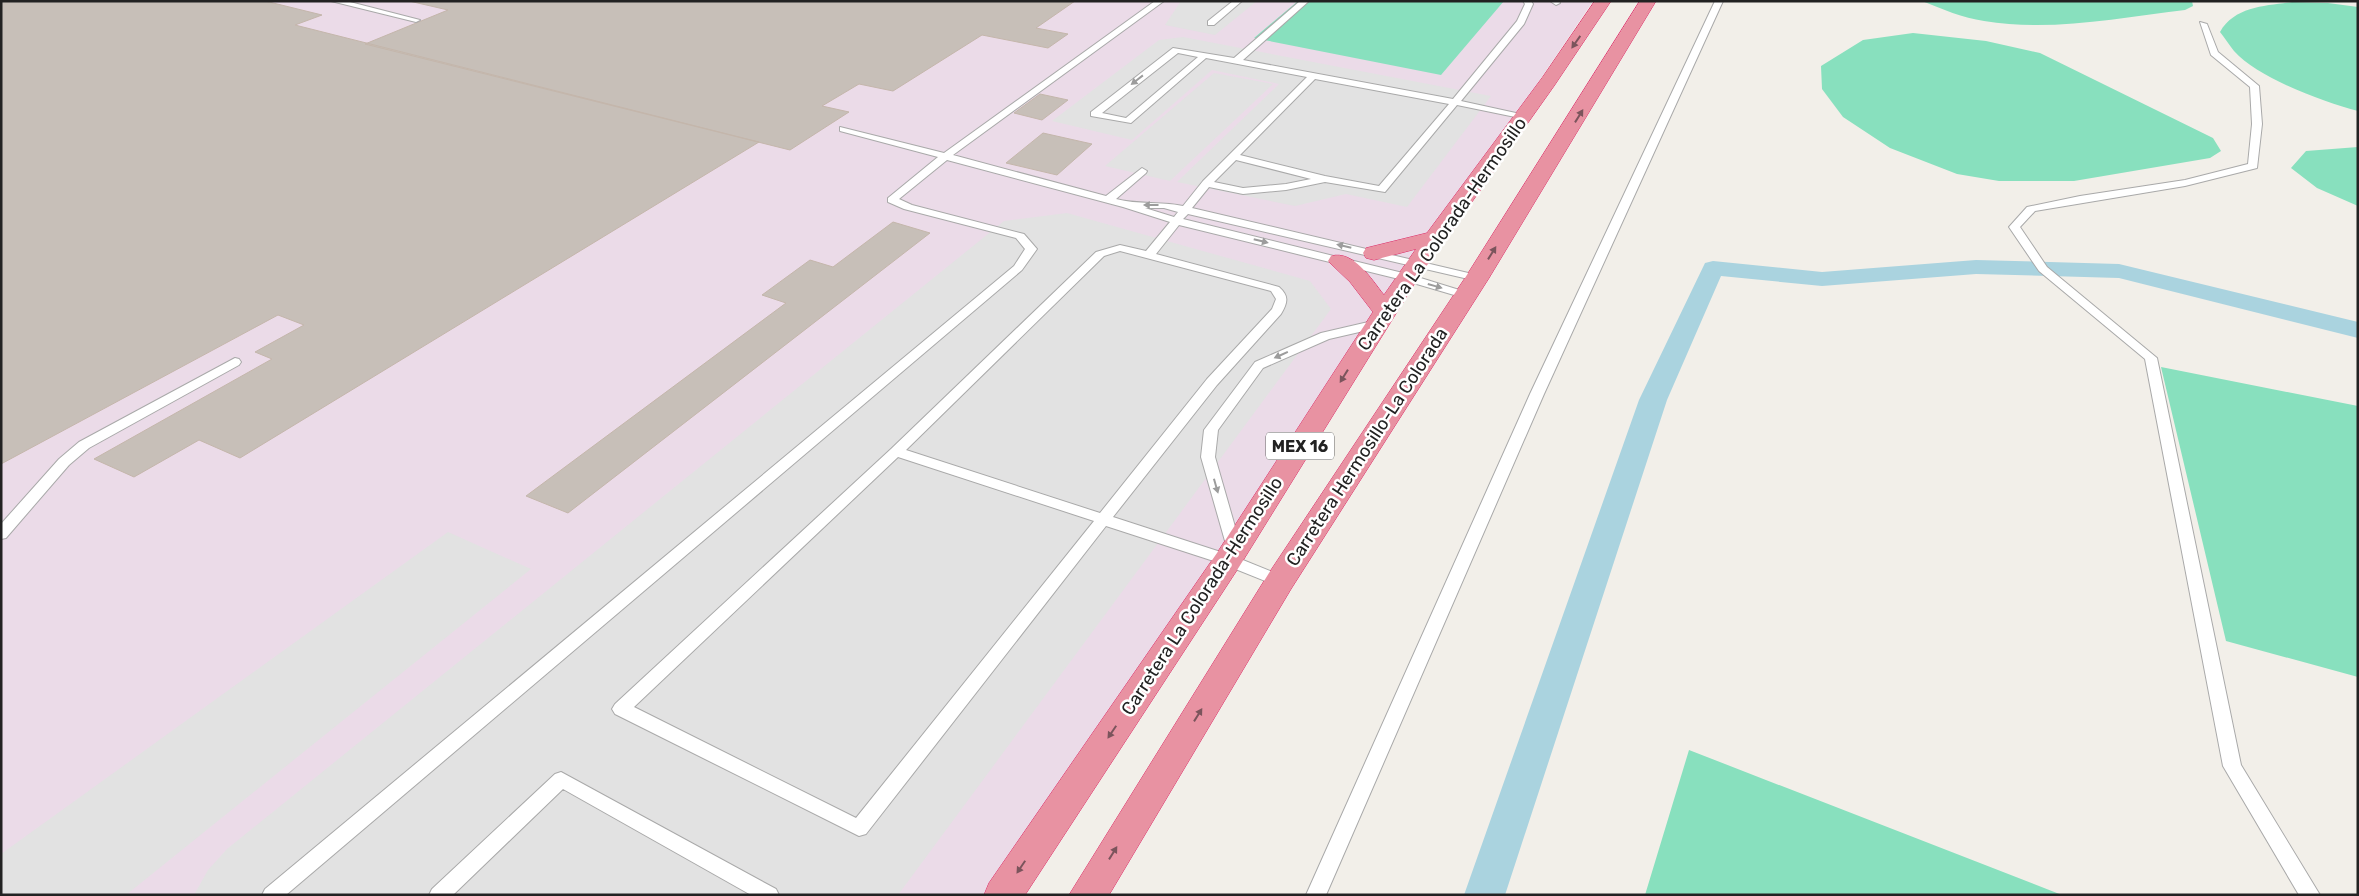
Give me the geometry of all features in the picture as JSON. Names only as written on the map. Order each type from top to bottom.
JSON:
[{"type":"highway","name":"Carretera La Colorada-Hermosillo","points":[[1003,895],[1231,555],[1412,270],[1603,1]]},
{"type":"highway","name":"Carretera Hermosillo-La Colorada","points":[[1088,895],[1280,581],[1471,286],[1583,109],[1648,1]]},
{"type":"highway","points":[[1374,253],[1435,238]]},
{"type":"highway","points":[[1340,261],[1358,277],[1381,318]]},
{"type":"lane","points":[[335,1],[416,20]]},
{"type":"lane","points":[[272,895],[1018,268],[1031,249],[1020,236],[908,207],[892,200],[946,156],[1160,1]]},
{"type":"lane","points":[[1211,23],[1238,1]]},
{"type":"lane","points":[[1236,61],[1305,1]]},
{"type":"lane","points":[[1233,156],[1325,179],[1380,190],[1521,22],[1529,4],[1527,1]]},
{"type":"lane","points":[[1316,895],[1537,394],[1719,1]]},
{"type":"lane","points":[[2203,24],[2214,53],[2254,86],[2257,124],[2253,166],[2186,184],[2080,199],[2031,209],[2014,227],[2043,269],[2151,358],[2232,766],[2310,895]]},
{"type":"lane","points":[[1205,55],[1128,121],[1094,114],[1176,50],[1205,55],[1314,75],[1455,102],[1522,117]]},
{"type":"lane","points":[[1149,254],[1178,221],[1207,183],[1314,75]]},
{"type":"lane","points":[[844,129],[1108,200],[1178,221],[1340,261],[1412,270],[1471,286]]},
{"type":"lane","points":[[1108,200],[1142,171]]},
{"type":"lane","points":[[1207,183],[1243,192],[1286,187],[1325,179]]},
{"type":"lane","points":[[1127,206],[1164,205],[1374,253],[1412,270],[1471,286]]},
{"type":"lane","points":[[1120,248],[1149,254],[1224,277],[1275,289],[1282,295],[1283,301],[1277,311],[1212,382],[858,828],[765,779],[621,709],[896,452],[1100,254],[1120,248]]},
{"type":"lane","points":[[1231,555],[1208,458],[1211,430],[1259,365],[1326,336],[1381,318]]},
{"type":"lane","points":[[1,534],[64,462],[84,445],[235,362]]},
{"type":"lane","points":[[896,452],[1104,519],[1231,555],[1280,581]]},
{"type":"lane","points":[[439,895],[561,779],[769,895]]},
{"type":"shaded area","points":[[1,1],[1593,1],[990,895],[1,895]]},
{"type":"shaded area","points":[[1181,1],[1257,1],[1215,35],[1165,25]]},
{"type":"shaded area","points":[[1183,37],[1491,96],[1407,207],[1346,194],[1295,206],[1177,182],[1279,84],[1212,70],[1132,140],[1052,121],[1159,40]]},
{"type":"shaded area","points":[[1214,73],[1273,84],[1170,181],[1105,166]]},
{"type":"shaded area","points":[[1067,213],[1310,281],[1331,309],[898,895],[194,895],[208,870],[227,849],[1004,221]]},
{"type":"shaded area","points":[[448,532],[531,569],[126,895],[1,895],[1,854]]},
{"type":"green space","points":[[1298,1],[1504,1],[1441,75],[1254,38]]},
{"type":"green space","points":[[1922,1],[2192,1],[2193,6],[2185,10],[2110,20],[2034,25],[1976,20]]},
{"type":"green space","points":[[2292,2],[2328,3],[2358,7],[2358,111],[2327,102],[2292,88],[2259,70],[2234,51],[2220,32],[2226,23],[2243,12],[2262,6]]},
{"type":"green space","points":[[1913,33],[1986,41],[2040,53],[2213,138],[2221,151],[2210,158],[2074,181],[1999,181],[1957,174],[1890,148],[1843,117],[1822,89],[1821,66],[1863,40]]},
{"type":"green space","points":[[2358,147],[2358,206],[2317,188],[2291,168],[2306,151]]},
{"type":"green space","points":[[2161,367],[2358,406],[2358,677],[2226,641]]},
{"type":"green space","points":[[1689,750],[2062,895],[1645,895]]},
{"type":"building","points":[[1,1],[265,1],[322,15],[295,25],[759,142],[240,458],[199,440],[134,477],[94,459],[272,359],[255,352],[304,325],[278,315],[1,464]]},
{"type":"building","points":[[409,1],[1075,1],[1036,28],[1068,34],[1048,48],[982,35],[893,91],[859,84],[822,106],[849,112],[790,150],[365,44],[448,10]]},
{"type":"building","points":[[1040,94],[1068,100],[1042,120],[1014,113]]},
{"type":"building","points":[[1043,133],[1092,144],[1057,175],[1006,163]]},
{"type":"building","points":[[893,222],[930,233],[568,513],[526,496],[786,303],[762,295],[810,260],[833,267]]},
{"type":"waterway","points":[[1484,895],[1653,400],[1713,268],[1822,279],[1976,267],[2119,271],[2358,330]]}]
